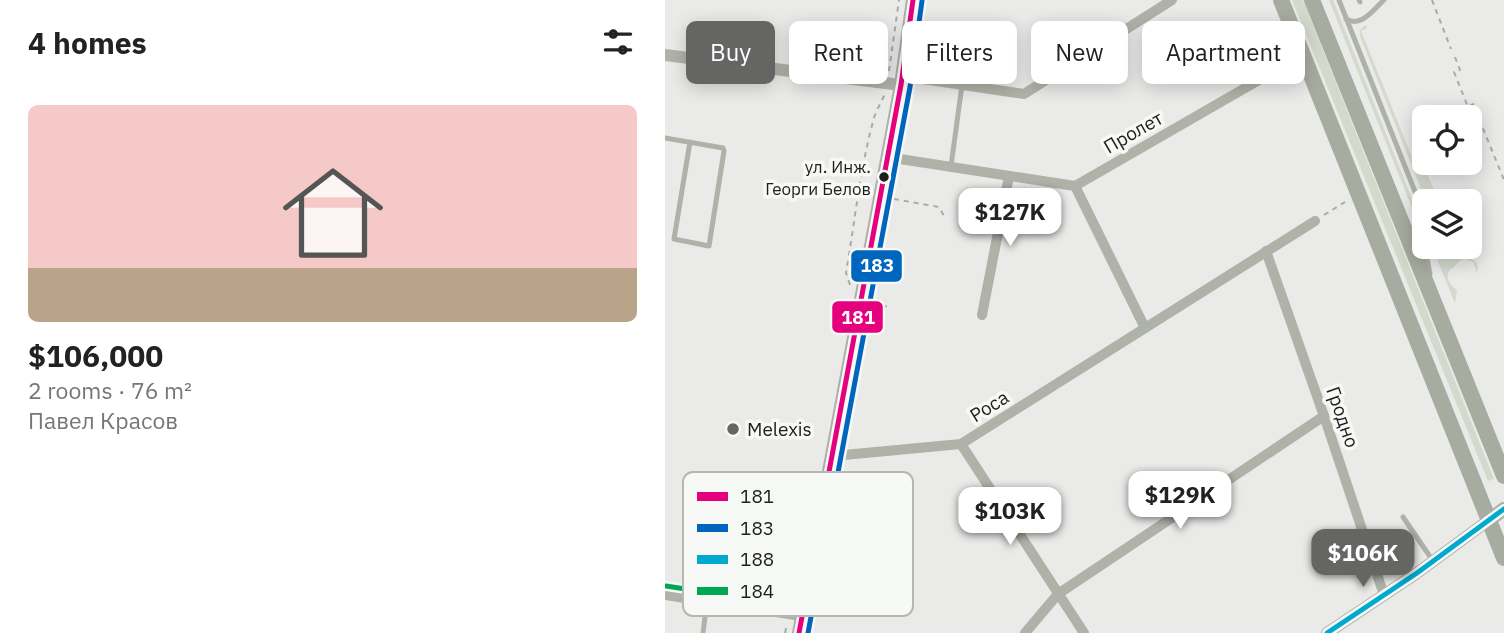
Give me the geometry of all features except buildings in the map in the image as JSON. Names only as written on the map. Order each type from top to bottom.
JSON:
[{"type":"highway","points":[[1281,0],[1504,558]]},
{"type":"highway","points":[[1312,0],[1504,476]]},
{"type":"main road","points":[[829,472],[913,0]]},
{"type":"main road","points":[[1489,520],[1504,509]]},
{"type":"main road","points":[[799,633],[802,616]]},
{"type":"street","points":[[665,55],[962,85],[1024,94],[1172,0]]},
{"type":"street","name":"Пролет","points":[[1075,186],[1252,84]]},
{"type":"street","points":[[887,157],[1075,186],[1145,328]]},
{"type":"street","points":[[982,314],[1009,176]]},
{"type":"street","name":"Роса","points":[[832,456],[961,444],[1315,221]]},
{"type":"street","name":"Гродно","points":[[1266,251],[1384,595]]},
{"type":"street","points":[[1025,633],[1059,594],[1324,416]]},
{"type":"street","points":[[961,444],[1084,633]]},
{"type":"street","points":[[1327,633],[1489,520]]},
{"type":"street","points":[[665,595],[683,598]]},
{"type":"lane","points":[[1339,0],[1413,189]]},
{"type":"lane","points":[[1346,19],[1352,23],[1358,22],[1384,0]]},
{"type":"lane","points":[[951,166],[962,85]]},
{"type":"lane","points":[[665,138],[690,142],[723,148],[709,246],[674,239],[690,142]]},
{"type":"lane","points":[[1427,259],[1437,312]]},
{"type":"lane","points":[[1403,517],[1433,561]]},
{"type":"path","points":[[897,80],[899,0]]},
{"type":"path","points":[[1432,0],[1451,49]]},
{"type":"path","points":[[1455,57],[1460,70],[1454,72],[1468,107],[1473,104],[1504,180]]},
{"type":"path","points":[[851,285],[846,273],[866,152],[879,104],[885,97]]},
{"type":"path","points":[[880,196],[939,207],[944,216]]},
{"type":"path","points":[[909,209],[911,201]]},
{"type":"path","points":[[1315,221],[1345,202]]},
{"type":"path","points":[[861,303],[891,307]]},
{"type":"green space","points":[[1292,0],[1303,0],[1494,479],[1488,481],[1305,32],[1305,21],[1301,21]]},
{"type":"green space","points":[[1329,0],[1333,0],[1412,199],[1412,208]]},
{"type":"green space","points":[[1365,25],[1367,28],[1361,31],[1412,157],[1412,166],[1360,36],[1360,30]]},
{"type":"green space","points":[[1415,175],[1428,175],[1434,189],[1421,189]]},
{"type":"green space","points":[[1437,259],[1463,259],[1448,273],[1449,282],[1457,290],[1455,303]]},
{"type":"green space","points":[[1465,259],[1472,259],[1477,263],[1476,273],[1474,263]]},
{"type":"transit line","name":"181","points":[[829,472],[901,85],[913,0]]},
{"type":"transit line","name":"183","points":[[838,472],[910,87],[922,1]]},
{"type":"transit line","name":"188","points":[[1327,633],[1417,573],[1504,509]]},
{"type":"transit line","name":"184","points":[[666,586],[683,589]]},
{"type":"transit line","name":"181","points":[[799,633],[802,616]]},
{"type":"transit line","name":"183","points":[[808,633],[811,616]]},
{"type":"place","name":"ул. Инж. Георги Белов","points":[[884,177]]},
{"type":"place","name":"Мelexis","points":[[733,429]]}]
